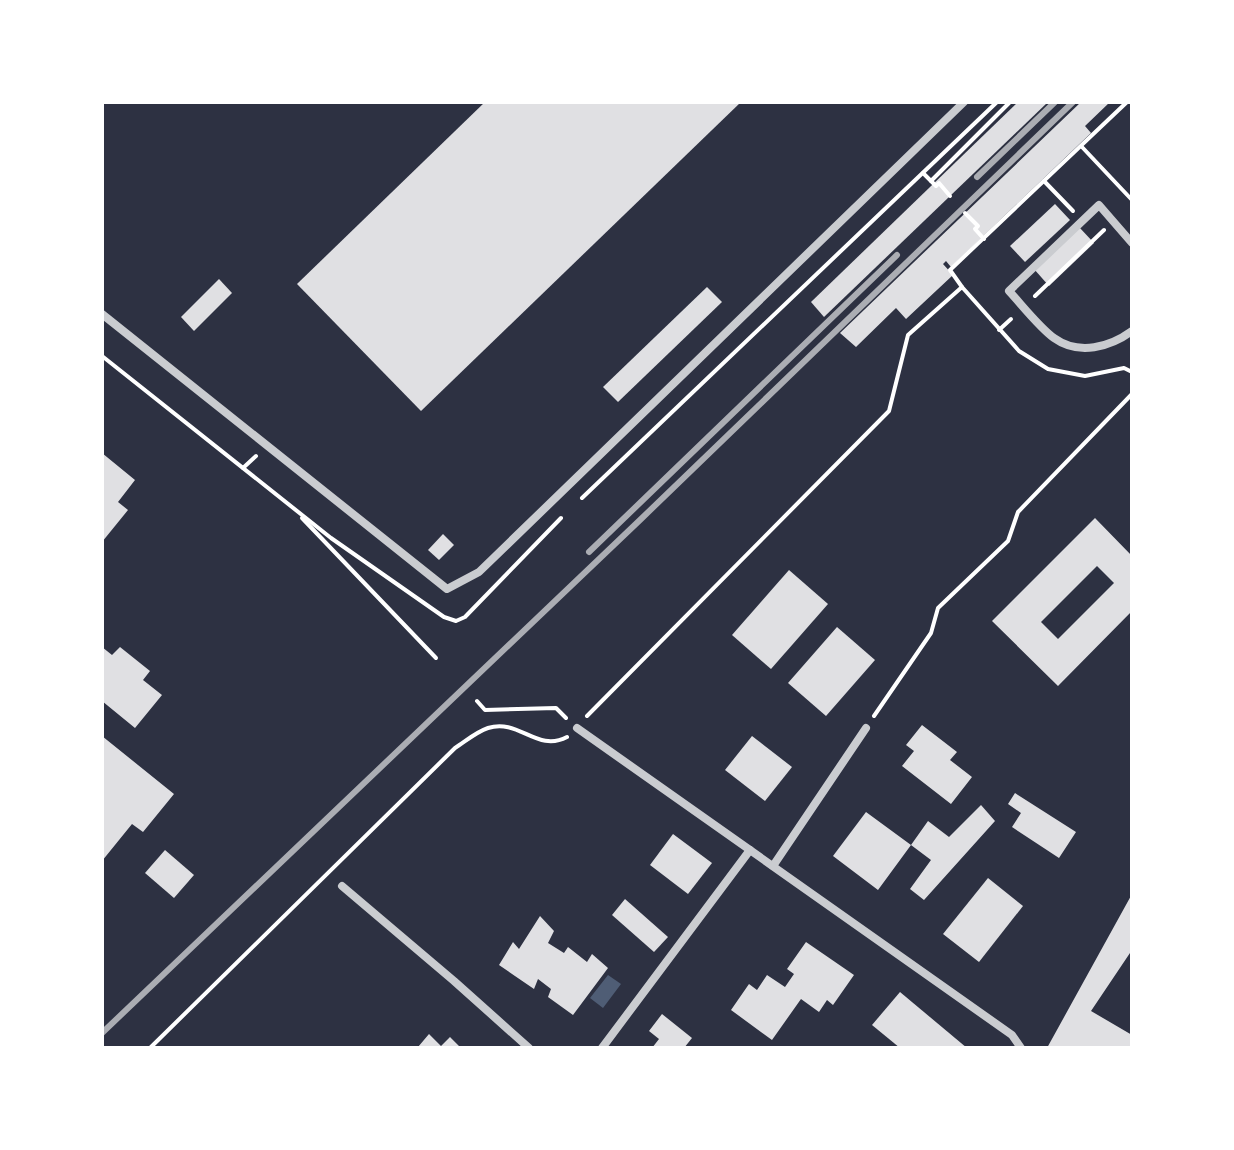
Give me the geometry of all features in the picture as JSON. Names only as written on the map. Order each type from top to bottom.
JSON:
[{"type":"street","points":[[102,314],[447,589],[479,572],[964,102]]},
{"type":"street","points":[[1132,243],[1099,205],[1009,291],[1055,338],[1075,347],[1097,348],[1117,341],[1132,331]]},
{"type":"street","points":[[577,728],[1012,1035],[1021,1048]]},
{"type":"street","points":[[773,866],[866,728]]},
{"type":"street","points":[[602,1048],[750,850]]},
{"type":"street","points":[[342,886],[529,1048]]},
{"type":"path","points":[[573,506],[997,102]]},
{"type":"path","points":[[931,181],[1010,102]]},
{"type":"path","points":[[950,270],[1127,102]]},
{"type":"path","points":[[1081,146],[1131,196]]},
{"type":"path","points":[[923,173],[936,186],[939,183],[950,196]]},
{"type":"path","points":[[965,213],[978,226],[975,229],[984,239]]},
{"type":"path","points":[[999,330],[1113,221]]},
{"type":"path","points":[[944,263],[1019,351],[1048,369],[1085,376],[1124,368],[1132,372]]},
{"type":"path","points":[[150,1048],[455,748],[490,727],[507,727],[541,741],[554,742],[566,738],[577,728],[889,411],[908,335],[962,287]]},
{"type":"path","points":[[102,356],[331,538],[444,617],[456,621],[465,617],[562,517]]},
{"type":"path","points":[[866,728],[931,633],[938,608],[1008,541],[1018,512],[1132,394]]},
{"type":"path","points":[[291,506],[436,658]]},
{"type":"path","points":[[477,701],[485,710],[556,708],[577,728]]},
{"type":"water","points":[[608,975],[621,984],[603,1008],[590,998]]},
{"type":"building","points":[[485,102],[741,102],[421,411],[297,284]]},
{"type":"building","points":[[1018,102],[1048,102],[824,317],[811,302]]},
{"type":"building","points":[[1081,102],[1110,102],[1085,126],[1091,133],[951,267],[946,261],[943,264],[953,275],[906,319],[896,308],[856,347],[840,333]]},
{"type":"building","points":[[1055,204],[1070,220],[1025,262],[1010,246]]},
{"type":"building","points":[[1079,227],[1094,243],[1049,286],[1034,269]]},
{"type":"building","points":[[219,279],[232,293],[194,331],[181,317]]},
{"type":"building","points":[[707,287],[722,302],[618,402],[603,387]]},
{"type":"building","points":[[102,453],[135,480],[118,502],[128,510],[102,542]]},
{"type":"building","points":[[1095,518],[1132,556],[1132,611],[1058,686],[992,621]],"holes":[[[1097,566],[1114,583],[1058,639],[1041,622]]]},
{"type":"building","points":[[443,534],[454,545],[439,560],[428,550]]},
{"type":"building","points":[[789,570],[828,604],[771,669],[732,635]]},
{"type":"building","points":[[837,627],[875,660],[826,716],[788,683]]},
{"type":"building","points":[[102,647],[112,655],[120,647],[150,671],[143,680],[162,695],[135,728],[102,701]]},
{"type":"building","points":[[922,725],[957,752],[950,760],[972,777],[951,804],[902,766],[914,751],[906,745]]},
{"type":"building","points":[[102,736],[174,794],[143,832],[132,824],[102,861]]},
{"type":"building","points":[[752,736],[792,767],[765,801],[725,770]]},
{"type":"building","points":[[1015,793],[1076,832],[1059,858],[1012,827],[1021,813],[1008,804]]},
{"type":"building","points":[[981,805],[995,821],[924,900],[910,889],[931,860],[911,845],[928,821],[949,837]]},
{"type":"building","points":[[866,812],[911,845],[878,890],[833,856]]},
{"type":"building","points":[[673,834],[712,863],[688,894],[650,865]]},
{"type":"building","points":[[165,850],[194,875],[174,898],[145,873]]},
{"type":"building","points":[[988,878],[1023,906],[979,962],[943,934]]},
{"type":"building","points":[[1132,894],[1132,950],[1091,1011],[1132,1035],[1132,1048],[1047,1048]]},
{"type":"building","points":[[625,899],[668,937],[654,952],[612,915]]},
{"type":"building","points":[[540,916],[554,931],[548,943],[564,953],[568,947],[587,962],[592,954],[608,968],[573,1015],[548,997],[551,989],[538,979],[534,989],[499,965],[513,942],[519,949]]},
{"type":"building","points":[[806,942],[854,975],[833,1005],[827,1000],[819,1012],[801,999],[772,1040],[731,1010],[749,984],[757,990],[767,975],[785,987],[794,974],[787,969]]},
{"type":"building","points":[[900,992],[967,1048],[900,1048],[872,1025]]},
{"type":"building","points":[[662,1014],[692,1038],[684,1048],[652,1048],[659,1039],[649,1031]]},
{"type":"building","points":[[429,1034],[441,1046],[450,1037],[461,1048],[419,1048]]},
{"type":"railway","points":[[977,177],[1055,102]]},
{"type":"railway","points":[[102,1033],[1073,102]]},
{"type":"railway","points":[[589,552],[897,255]]}]
